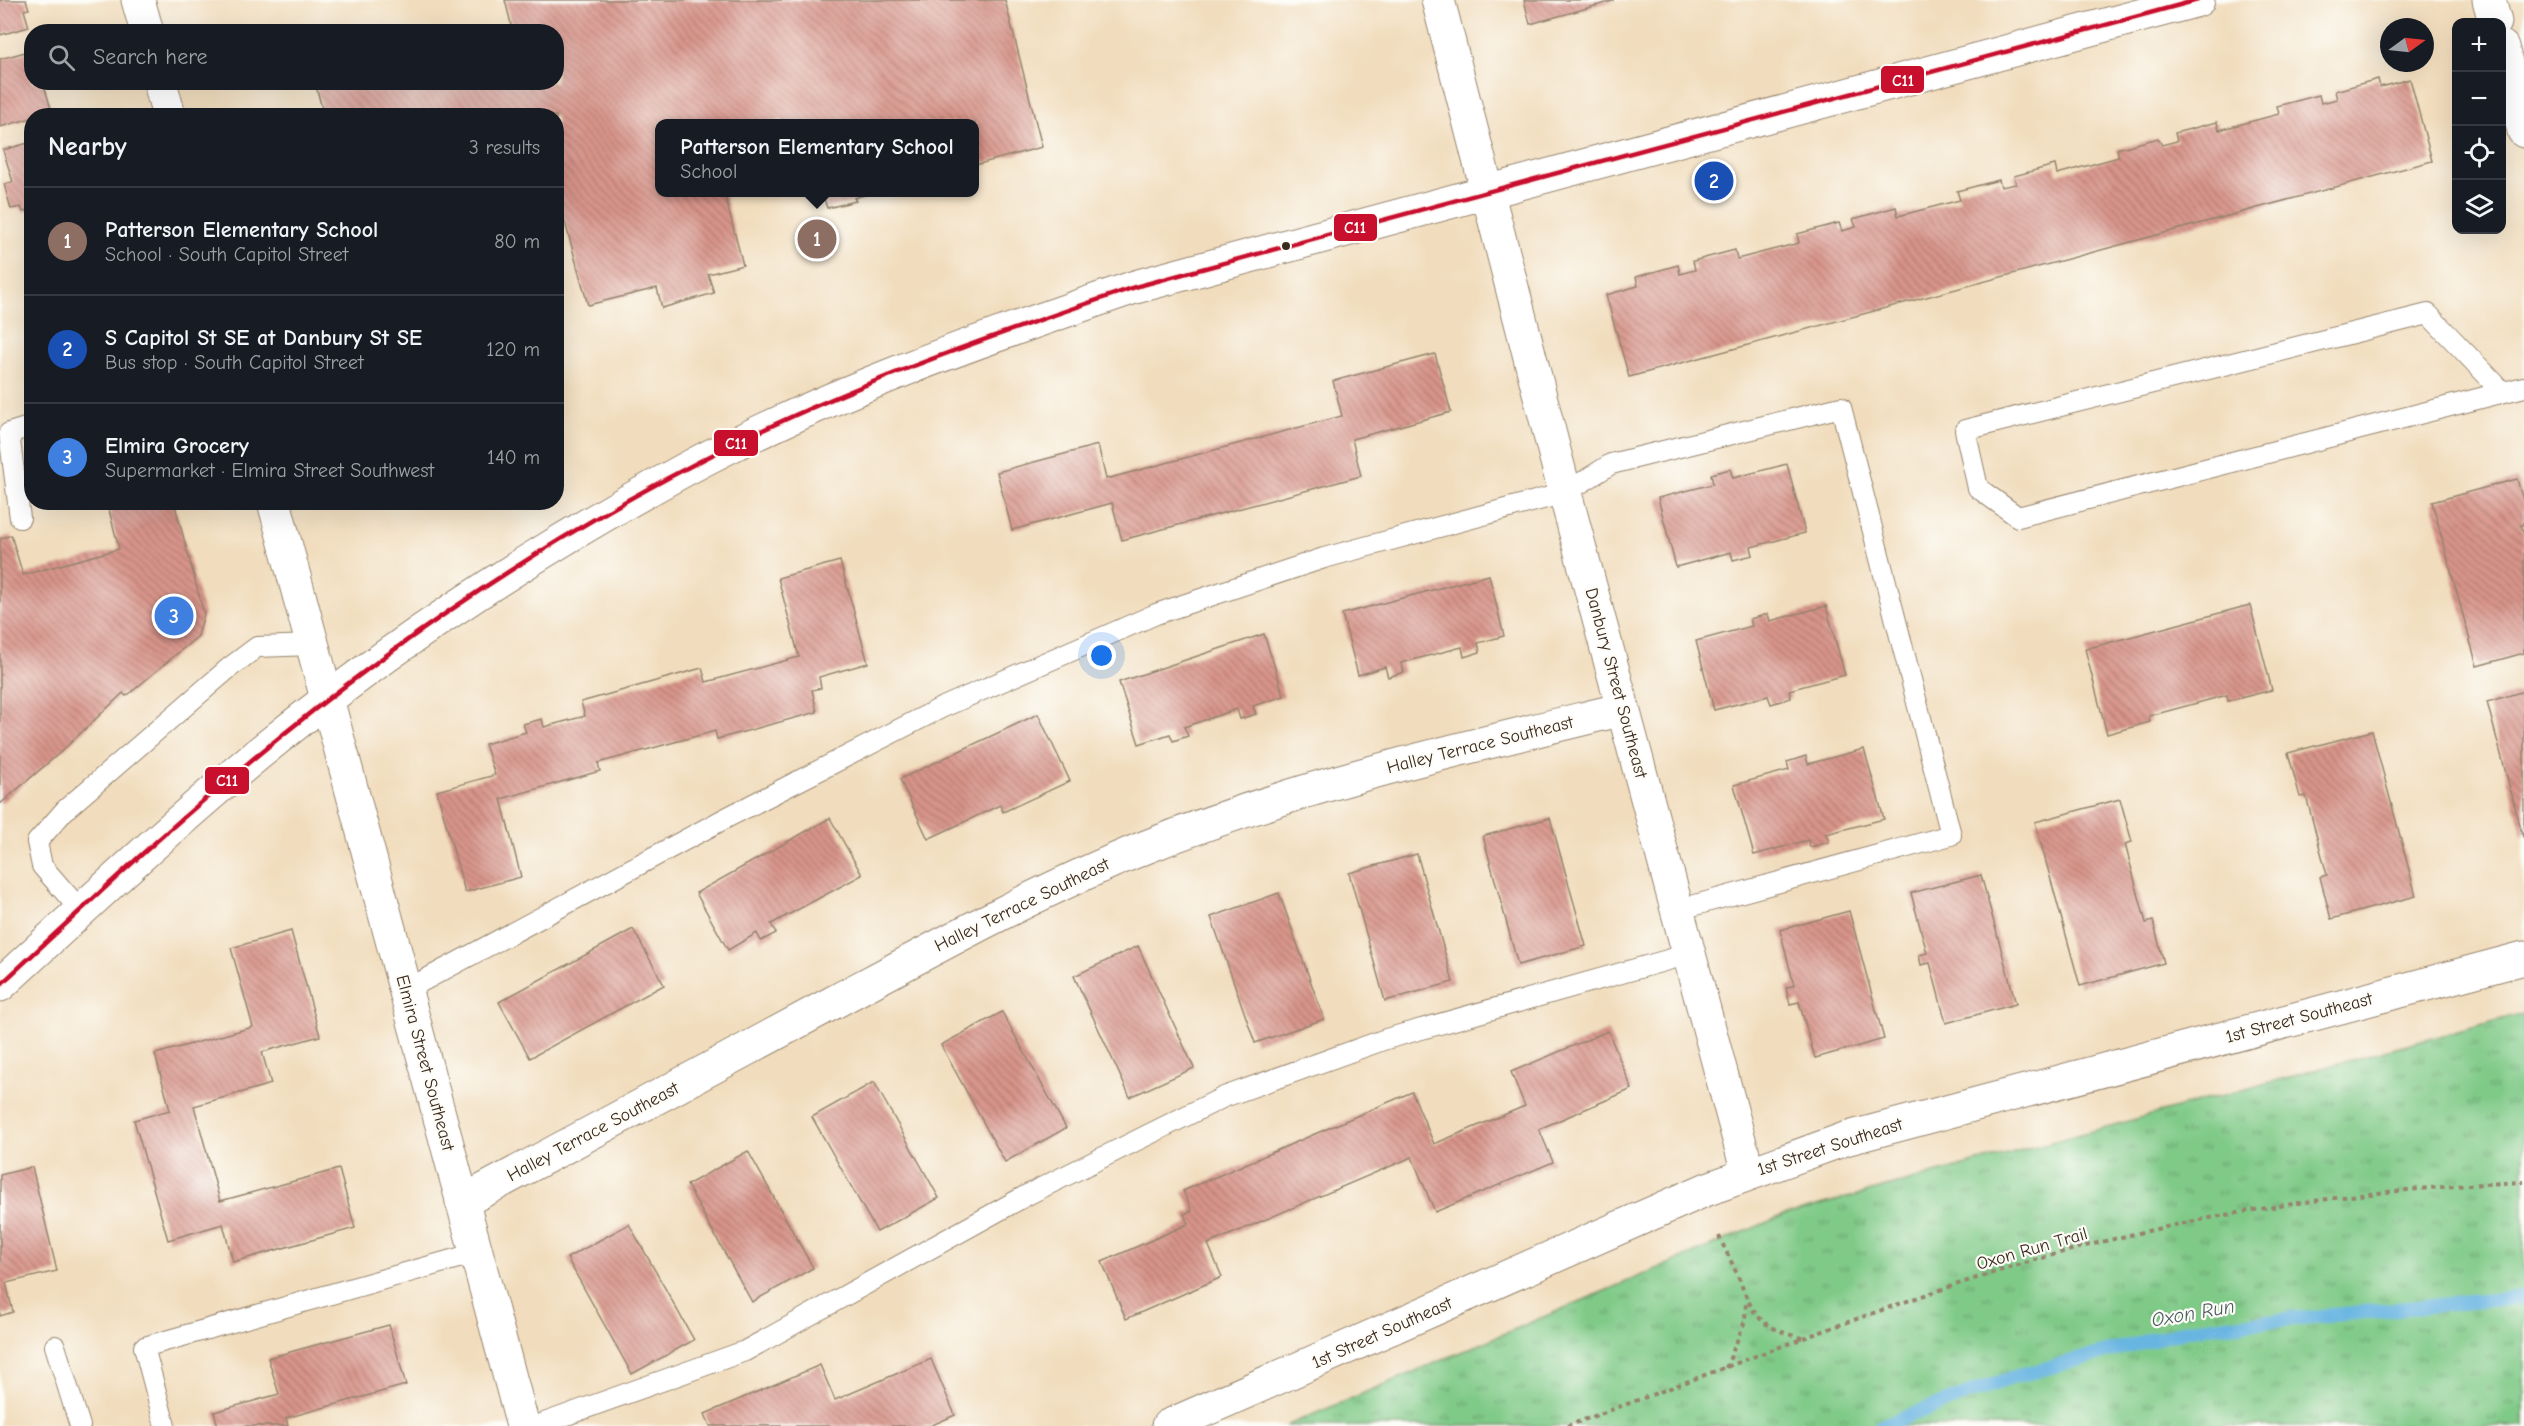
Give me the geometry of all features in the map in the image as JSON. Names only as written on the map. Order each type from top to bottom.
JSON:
[{"type":"street","points":[[138,0],[145,24]]},
{"type":"street","name":"Danbury Street Southeast","points":[[1438,0],[1565,493],[1748,1173]]},
{"type":"street","points":[[0,985],[246,764],[327,701],[453,610],[570,535],[687,469],[842,395],[999,333],[1135,287],[2198,0]]},
{"type":"street","points":[[2489,0],[2494,18]]},
{"type":"street","points":[[2506,63],[2524,131]]},
{"type":"street","points":[[162,90],[167,108]]},
{"type":"street","name":"Elmira Street Southeast","points":[[276,510],[523,1426]]},
{"type":"street","name":"Halley Terrace Southeast","points":[[462,1202],[971,927],[1119,858],[1237,814],[1319,788],[1473,746],[1623,709]]},
{"type":"street","name":"1st Street Southeast","points":[[1168,1426],[1748,1173],[1890,1127],[2524,958]]},
{"type":"lane","points":[[2503,393],[2428,314],[1965,430],[1978,488],[2018,517],[2503,393],[2524,387]]},
{"type":"lane","points":[[406,990],[724,819],[941,708],[1156,614],[1324,558],[1565,493],[1611,464],[1841,407],[1951,835],[1677,910]]},
{"type":"lane","points":[[20,518],[9,433],[24,428]]},
{"type":"lane","points":[[82,912],[42,866],[37,842],[65,810],[229,668],[257,647],[313,645]]},
{"type":"lane","points":[[536,1426],[745,1351],[1027,1195],[1224,1097],[1386,1039],[1689,954]]},
{"type":"lane","points":[[165,1426],[144,1347],[476,1253]]},
{"type":"lane","points":[[55,1346],[80,1426]]},
{"type":"path","name":"Oxon Run Trail","points":[[1567,1426],[1806,1339],[2020,1265],[2162,1229],[2345,1196],[2524,1182]]},
{"type":"path","points":[[1719,1236],[1746,1301],[1756,1317],[1772,1327],[1806,1339]]},
{"type":"path","points":[[1726,1368],[1745,1321],[1746,1301]]},
{"type":"green space","points":[[2524,1013],[2524,1426],[1286,1426],[1784,1215]]},
{"type":"building","points":[[0,0],[26,0],[29,9],[24,10],[28,24],[24,24],[24,28],[0,35]]},
{"type":"building","points":[[505,0],[1005,0],[1042,147],[979,164],[979,119],[655,119],[655,197],[725,197],[743,265],[708,274],[714,293],[662,308],[657,288],[588,305],[564,219],[564,108],[322,108],[317,90],[564,90],[564,24],[511,24]]},
{"type":"building","points":[[1524,0],[1613,0],[1613,1],[1530,24]]},
{"type":"building","points":[[24,52],[24,90],[45,90],[51,108],[24,108],[24,120],[0,127],[0,59]]},
{"type":"building","points":[[2378,79],[2380,87],[2410,79],[2432,161],[1629,377],[1606,295],[1638,286],[1636,277],[1678,265],[1680,274],[1695,270],[1693,261],[1735,250],[1737,259],[1799,243],[1797,234],[1839,223],[1842,231],[1856,227],[1853,219],[1896,207],[1898,216],[1960,200],[1957,191],[1999,180],[2001,187],[2016,184],[2014,176],[2055,165],[2057,174],[2119,157],[2117,149],[2158,138],[2162,145],[2177,141],[2175,133],[2217,122],[2219,130],[2279,114],[2277,106],[2319,95],[2321,103],[2337,99],[2335,91]]},
{"type":"building","points":[[24,144],[24,212],[21,207],[11,209],[4,184],[13,182],[3,150]]},
{"type":"building","points":[[824,197],[858,197],[854,198],[856,201],[827,208]]},
{"type":"building","points":[[1435,354],[1451,412],[1352,439],[1361,476],[1122,540],[1112,503],[1012,530],[997,472],[1098,445],[1106,479],[1342,416],[1333,381]]},
{"type":"building","points":[[1787,464],[1805,533],[1751,547],[1753,555],[1733,560],[1731,552],[1676,567],[1658,498],[1713,484],[1711,474],[1730,469],[1733,478]]},
{"type":"building","points":[[2517,479],[2524,504],[2524,525],[2521,525],[2524,536],[2524,653],[2477,666],[2432,502]]},
{"type":"building","points":[[109,510],[176,510],[204,614],[198,636],[129,694],[126,696],[123,693],[63,750],[0,804],[0,539],[11,535],[23,575],[119,549]]},
{"type":"building","points":[[840,561],[868,663],[819,677],[821,688],[812,690],[817,712],[717,739],[715,731],[598,763],[600,771],[501,799],[521,877],[465,892],[437,791],[495,775],[485,744],[526,732],[523,724],[542,719],[544,727],[585,716],[581,702],[702,668],[706,682],[799,657],[778,578]]},
{"type":"building","points":[[1489,575],[1504,636],[1478,643],[1480,652],[1464,657],[1462,647],[1401,663],[1404,672],[1388,677],[1385,667],[1358,675],[1342,614]]},
{"type":"building","points":[[2250,605],[2272,690],[2228,701],[2227,695],[2149,716],[2150,722],[2107,734],[2085,649]]},
{"type":"building","points":[[1826,606],[1845,675],[1789,690],[1791,698],[1771,704],[1768,696],[1714,710],[1696,641],[1752,626],[1750,619],[1768,614],[1770,621]]},
{"type":"building","points":[[1264,634],[1284,696],[1253,706],[1256,714],[1240,719],[1237,709],[1184,727],[1188,736],[1173,741],[1170,734],[1139,744],[1119,682]]},
{"type":"building","points":[[2524,691],[2524,837],[2523,837],[2487,702]]},
{"type":"building","points":[[1038,714],[1070,781],[1003,812],[1000,805],[928,839],[900,779]]},
{"type":"building","points":[[2372,731],[2416,896],[2331,919],[2320,877],[2327,875],[2306,796],[2300,797],[2288,753]]},
{"type":"building","points":[[1864,749],[1884,819],[1826,834],[1829,842],[1810,847],[1808,840],[1754,855],[1734,785],[1789,770],[1787,762],[1806,756],[1808,764]]},
{"type":"building","points":[[2120,799],[2132,842],[2125,844],[2146,923],[2153,921],[2164,963],[2080,986],[2035,822]]},
{"type":"building","points":[[830,818],[862,875],[771,924],[776,933],[761,941],[757,933],[728,950],[696,893]]},
{"type":"building","points":[[1550,818],[1586,946],[1518,965],[1483,836]]},
{"type":"building","points":[[1417,854],[1453,982],[1385,1001],[1349,873]]},
{"type":"building","points":[[1981,875],[2016,1004],[1946,1023],[1930,963],[1921,965],[1919,955],[1927,953],[1911,893]]},
{"type":"building","points":[[1279,893],[1324,1019],[1255,1043],[1211,917]]},
{"type":"building","points":[[1849,911],[1884,1039],[1815,1058],[1799,1002],[1790,1004],[1786,988],[1794,985],[1780,930]]},
{"type":"building","points":[[633,929],[664,985],[530,1058],[499,1002]]},
{"type":"building","points":[[291,931],[320,1036],[262,1052],[271,1084],[194,1106],[220,1201],[339,1169],[355,1228],[233,1262],[223,1224],[168,1240],[134,1120],[170,1110],[155,1054],[253,1027],[231,948]]},
{"type":"building","points":[[1138,946],[1194,1068],[1130,1097],[1074,976]]},
{"type":"building","points":[[1002,1012],[1066,1128],[1005,1162],[941,1045]]},
{"type":"building","points":[[1608,1031],[1632,1089],[1539,1129],[1553,1162],[1435,1212],[1412,1157],[1208,1244],[1222,1277],[1126,1319],[1102,1262],[1188,1224],[1184,1214],[1192,1211],[1183,1191],[1412,1092],[1434,1144],[1525,1106],[1511,1072]]},
{"type":"building","points":[[874,1082],[939,1198],[877,1232],[812,1117]]},
{"type":"building","points":[[748,1151],[813,1268],[752,1302],[687,1185]]},
{"type":"building","points":[[32,1167],[57,1271],[6,1283],[13,1312],[0,1316],[0,1175]]},
{"type":"building","points":[[629,1224],[694,1340],[632,1374],[567,1258]]},
{"type":"building","points":[[389,1325],[406,1385],[286,1418],[288,1426],[218,1426],[214,1412],[279,1394],[268,1358]]},
{"type":"building","points":[[931,1359],[955,1415],[930,1426],[710,1426],[705,1414],[820,1365],[835,1400]]},
{"type":"waterway","name":"Oxon Run","points":[[1881,1426],[2014,1377],[2195,1328],[2524,1297]]},
{"type":"transit line","name":"C11","points":[[0,985],[215,791],[362,673],[483,588],[545,549],[673,475],[786,419],[934,358],[1135,287],[2198,0]]},
{"type":"place","name":"S Capitol St SE at Danbury St SE","points":[[1714,181]]},
{"type":"place","name":"Patterson Elementary School","points":[[817,239]]},
{"type":"place","name":"Elmira Grocery","points":[[174,616]]}]
